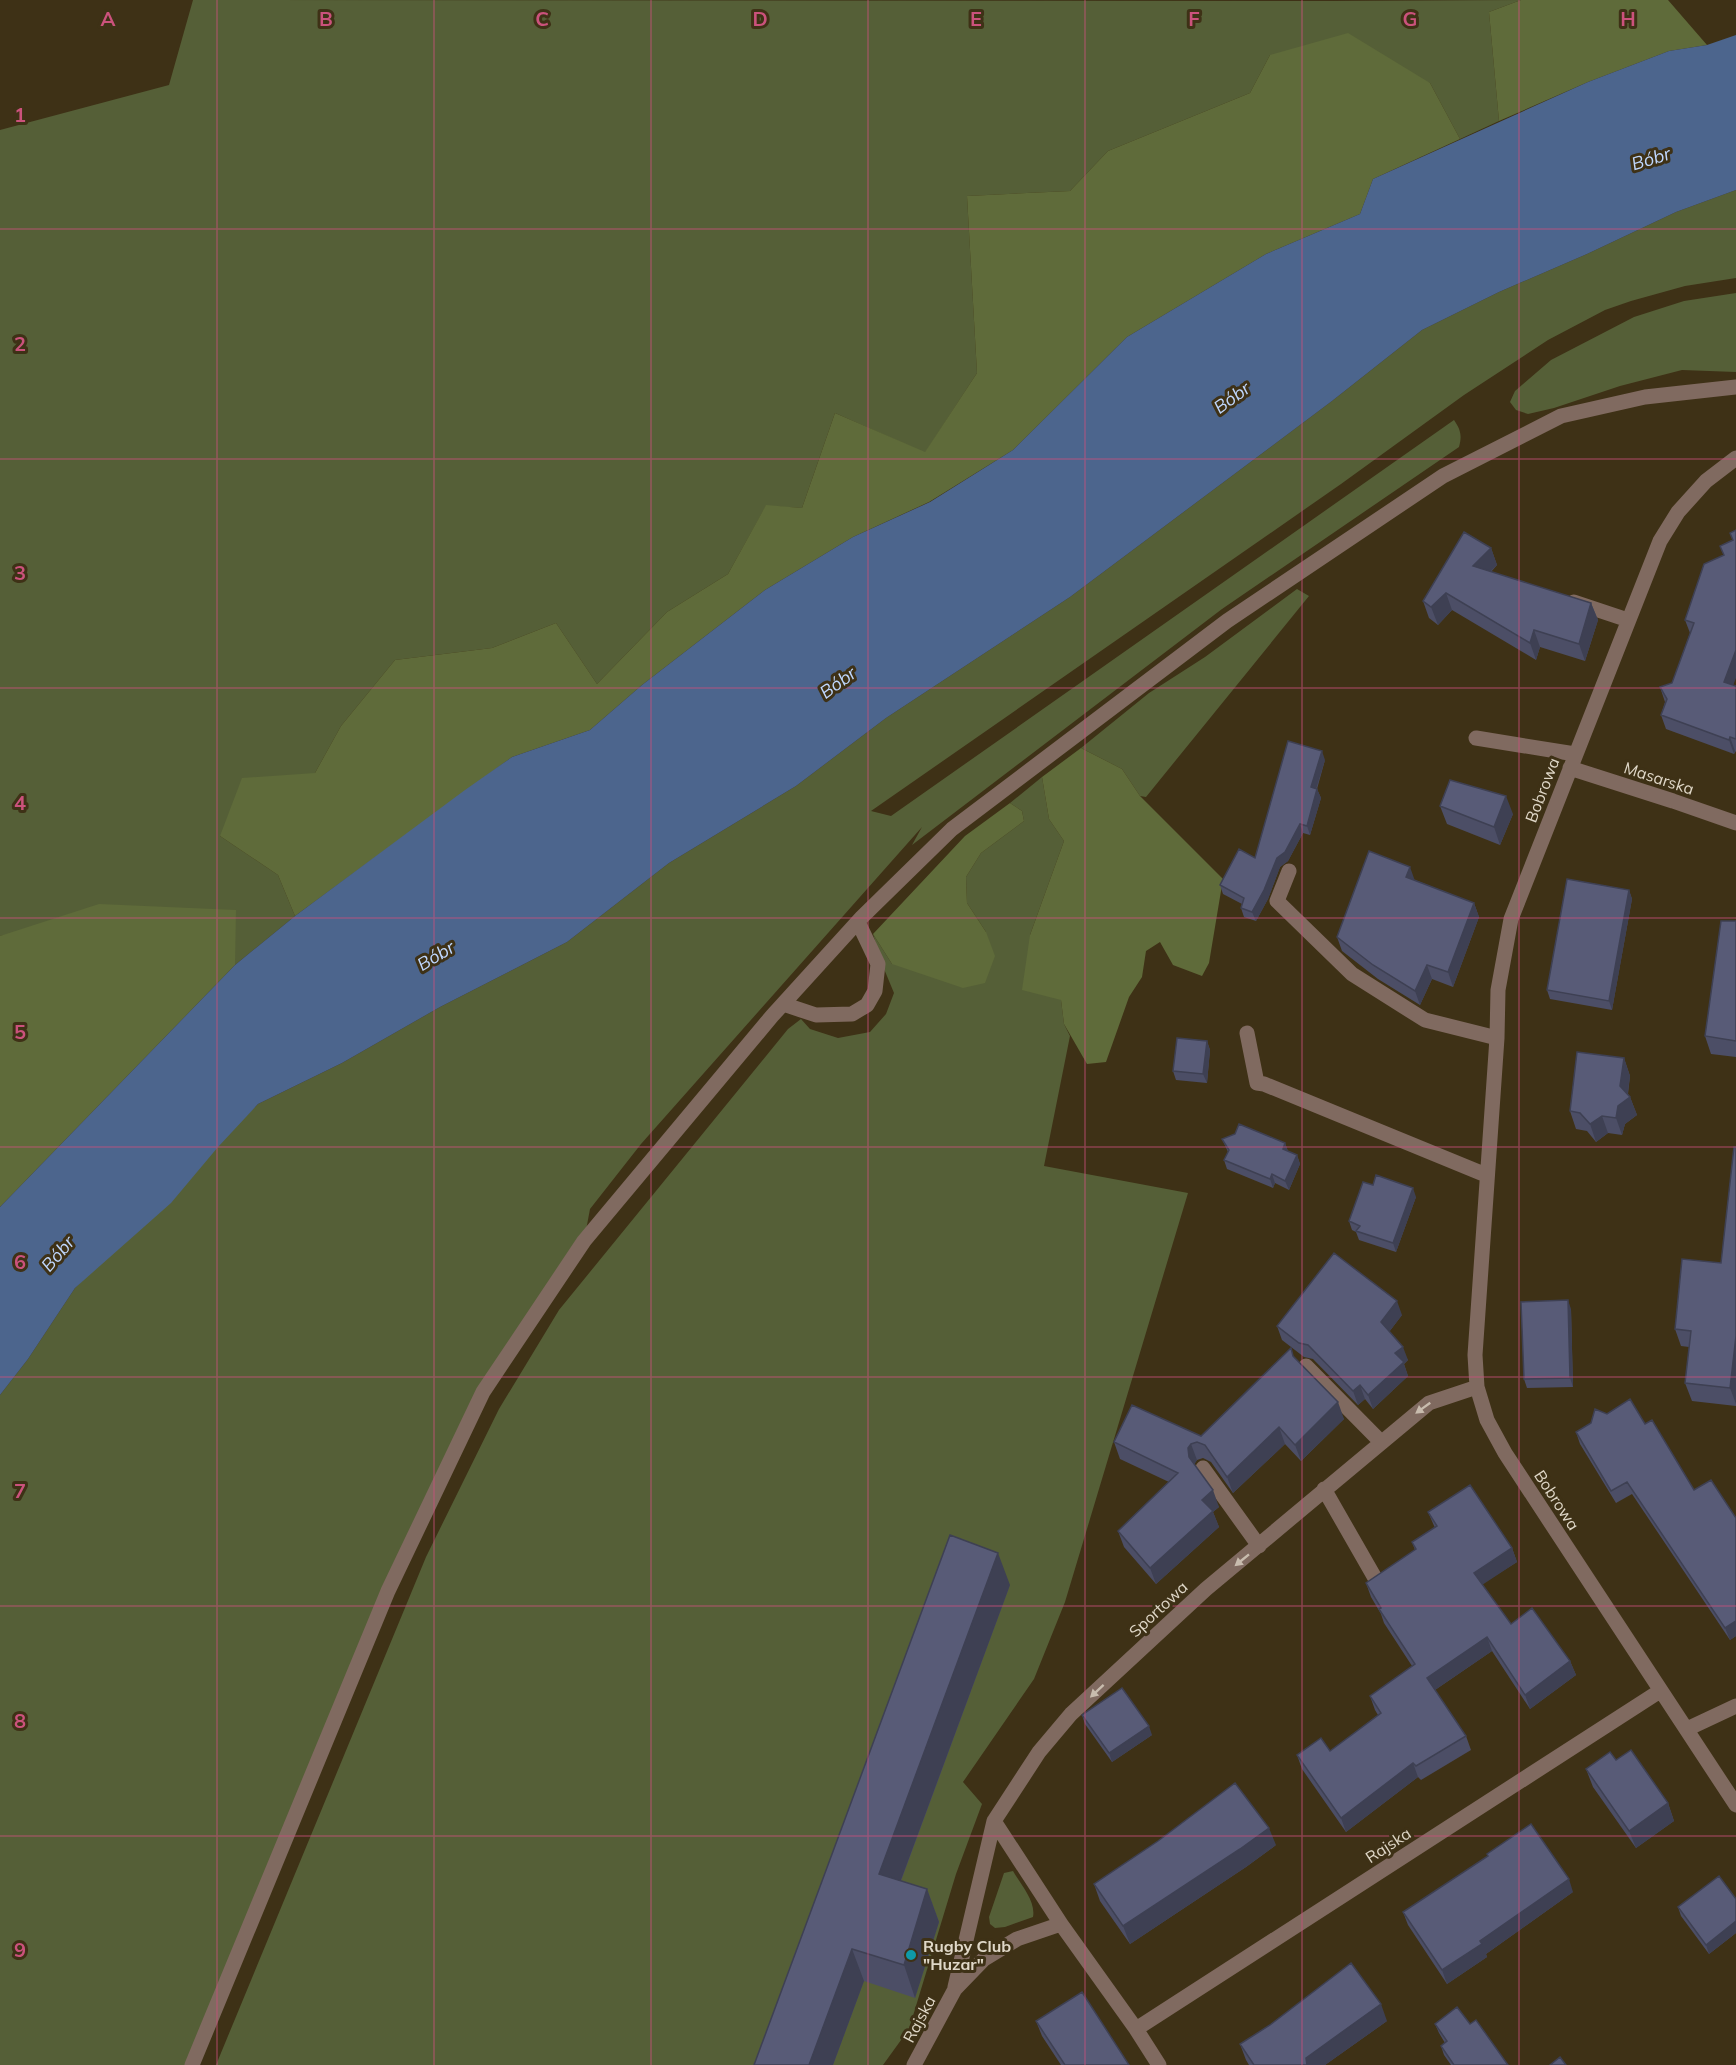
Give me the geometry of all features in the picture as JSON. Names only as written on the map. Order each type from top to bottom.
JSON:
[{"type":"street","points":[[192,2065],[388,1591],[483,1392],[584,1241],[783,1004],[858,922],[952,829],[1227,621],[1443,476],[1561,416],[1646,397],[1736,387]]},
{"type":"street","name":"Bobrowa","points":[[1736,458],[1706,481],[1678,512],[1660,541],[1511,918],[1498,990],[1497,1038],[1475,1355],[1477,1386],[1487,1420],[1505,1453],[1736,1804]]},
{"type":"street","points":[[1556,595],[1628,620]]},
{"type":"street","name":"Masarska","points":[[1476,738],[1572,761],[1736,824]]},
{"type":"street","points":[[1289,871],[1277,901],[1352,974],[1425,1020],[1497,1038]]},
{"type":"street","points":[[783,1004],[816,1015],[852,1014],[867,1005],[875,991],[878,964],[858,922]]},
{"type":"street","points":[[1248,1033],[1257,1083],[1486,1175]]},
{"type":"street","points":[[1306,1366],[1381,1442]]},
{"type":"street","name":"Sportowa","points":[[994,1821],[1039,1752],[1071,1714],[1206,1589],[1428,1403],[1477,1386]]},
{"type":"street","points":[[1203,1468],[1259,1546]]},
{"type":"street","points":[[1324,1489],[1375,1578]]},
{"type":"street","name":"Rajska","points":[[1136,2029],[1660,1691]]},
{"type":"street","points":[[1687,1729],[1736,1706]]},
{"type":"street","points":[[994,1821],[1061,1924],[1160,2065]]},
{"type":"street","name":"Rajska","points":[[914,2065],[955,1989],[994,1821]]},
{"type":"street","name":"Rajska","points":[[955,1989],[984,1959],[992,1954],[1017,1939],[1061,1924]]},
{"type":"green space","points":[[193,0],[1521,0],[1489,12],[1499,121],[1460,139],[1430,83],[1270,55],[1250,93],[1108,151],[1070,191],[967,196],[977,373],[925,453],[835,413],[802,508],[766,506],[728,574],[667,612],[597,684],[556,623],[492,648],[395,660],[341,726],[315,773],[220,836],[278,875],[295,916],[235,965],[235,910],[0,936],[0,130],[169,85]]},
{"type":"green space","points":[[1521,0],[1668,0],[1707,45],[1669,51],[1588,82],[1499,121],[1489,12]]},
{"type":"green space","points":[[1348,33],[1430,83],[1460,139],[1373,179],[1360,214],[1266,254],[1127,337],[1013,450],[929,502],[853,537],[765,590],[642,685],[590,730],[512,757],[295,916],[278,875],[220,836],[242,778],[315,773],[341,726],[395,660],[492,648],[556,623],[597,684],[667,612],[728,574],[766,505],[802,508],[835,413],[925,452],[977,373],[967,196],[1070,191],[1108,151],[1250,93],[1270,55]]},
{"type":"green space","points":[[1736,190],[1736,278],[1685,286],[1631,301],[1605,310],[1548,340],[1464,395],[1341,484],[871,811],[891,816],[1454,420],[1460,433],[1459,447],[1222,609],[912,845],[922,827],[641,1144],[590,1209],[584,1241],[483,1392],[388,1591],[192,2065],[0,2065],[0,1395],[28,1359],[75,1288],[258,1104],[342,1063],[440,1007],[567,942],[669,863],[796,786],[886,718],[1070,597],[1332,401],[1422,330],[1499,292],[1676,212]]},
{"type":"green space","points":[[1736,293],[1736,372],[1682,370],[1528,414],[1516,410],[1510,402],[1515,391],[1551,360],[1634,317],[1684,301]]},
{"type":"green space","points":[[1297,589],[1309,596],[1146,797],[1140,796],[1122,769],[1081,748],[1149,693],[1205,657]]},
{"type":"green space","points":[[1081,748],[1122,769],[1140,796],[1223,879],[1209,963],[1202,976],[1173,965],[1160,942],[1146,951],[1142,977],[1129,997],[1106,1062],[1087,1064],[1064,1024],[1061,1000],[1022,990],[1030,935],[1064,841],[1049,819],[1042,777]]},
{"type":"green space","name":"Rugby Club \"Huzar\"","points":[[1042,777],[1049,819],[1064,841],[1030,935],[1061,1000],[1064,1024],[1070,1036],[1044,1166],[1188,1193],[1065,1602],[1034,1679],[963,1782],[982,1804],[956,1874],[909,2029],[883,2065],[216,2065],[426,1557],[499,1409],[559,1310],[788,1029],[801,1019],[810,1029],[838,1038],[870,1032],[886,1014],[894,993],[873,934],[892,964],[986,932],[967,903],[966,877],[981,853],[1024,821],[1022,811],[1010,803]]},
{"type":"green space","points":[[1010,803],[1022,811],[1024,821],[981,853],[966,877],[967,903],[986,932],[995,956],[985,983],[963,988],[892,964],[873,934],[965,836]]},
{"type":"green space","points":[[99,904],[236,910],[235,965],[0,1207],[0,936]]},
{"type":"green space","points":[[1013,1871],[1030,1899],[1033,1917],[1005,1927],[995,1928],[990,1924],[989,1917],[1004,1873]]},
{"type":"water","name":"Bóbr","points":[[1736,35],[1736,190],[1676,212],[1499,292],[1422,330],[1332,401],[1070,597],[886,718],[796,786],[669,863],[567,942],[440,1007],[342,1063],[258,1104],[171,1203],[75,1288],[28,1359],[0,1395],[0,1207],[235,965],[295,916],[512,757],[590,730],[642,685],[765,590],[853,537],[930,502],[1013,450],[1127,337],[1266,254],[1360,214],[1373,179],[1588,82],[1669,51],[1707,45]]},
{"type":"building","points":[[1736,530],[1736,650],[1724,682],[1736,686],[1736,739],[1730,737],[1729,740],[1661,715],[1667,699],[1660,687],[1672,683],[1694,623],[1685,620],[1704,564],[1724,555],[1720,546],[1733,540],[1730,533]]},
{"type":"building","points":[[1464,532],[1491,548],[1473,566],[1591,603],[1579,644],[1534,630],[1530,643],[1446,593],[1431,607],[1423,601]]},
{"type":"building","points":[[1288,741],[1322,751],[1311,787],[1317,789],[1307,826],[1300,824],[1285,852],[1277,858],[1252,912],[1241,908],[1244,898],[1220,885],[1239,849],[1255,858]]},
{"type":"building","points":[[1450,780],[1506,796],[1494,827],[1440,806]]},
{"type":"building","points":[[1369,851],[1410,867],[1406,877],[1474,903],[1448,972],[1427,965],[1415,991],[1373,965],[1337,937]]},
{"type":"building","points":[[1567,879],[1629,890],[1609,1001],[1547,990]]},
{"type":"building","points":[[1721,921],[1736,921],[1736,1041],[1705,1036]]},
{"type":"building","points":[[1177,1038],[1207,1041],[1203,1074],[1173,1071]]},
{"type":"building","points":[[1577,1052],[1624,1058],[1620,1086],[1630,1097],[1618,1106],[1616,1118],[1602,1116],[1590,1124],[1580,1113],[1570,1111]]},
{"type":"building","points":[[1239,1124],[1285,1143],[1283,1149],[1297,1155],[1285,1181],[1272,1174],[1270,1179],[1224,1160],[1229,1150],[1222,1139],[1235,1134]]},
{"type":"building","points":[[1734,1147],[1736,1147],[1736,1336],[1730,1388],[1685,1383],[1691,1331],[1675,1329],[1682,1259],[1721,1263]]},
{"type":"building","points":[[1376,1175],[1413,1188],[1393,1243],[1356,1231],[1360,1226],[1349,1221],[1363,1182],[1373,1185]]},
{"type":"building","points":[[1334,1253],[1397,1301],[1381,1322],[1403,1347],[1395,1353],[1404,1362],[1368,1395],[1360,1385],[1353,1391],[1308,1345],[1299,1343],[1277,1326]]},
{"type":"building","points":[[1568,1300],[1570,1378],[1524,1379],[1521,1302]]},
{"type":"building","points":[[1291,1348],[1293,1356],[1338,1402],[1295,1445],[1279,1427],[1227,1477],[1205,1445],[1197,1442],[1191,1444],[1188,1448],[1189,1457],[1213,1490],[1202,1500],[1213,1511],[1150,1568],[1118,1531],[1178,1473],[1114,1442],[1132,1405],[1201,1436]]},
{"type":"building","points":[[1630,1399],[1645,1424],[1652,1420],[1694,1490],[1711,1480],[1736,1518],[1736,1621],[1725,1628],[1627,1482],[1611,1491],[1576,1432],[1591,1423],[1595,1409],[1607,1414]]},
{"type":"building","points":[[1470,1485],[1512,1548],[1474,1573],[1511,1624],[1532,1608],[1570,1661],[1525,1695],[1487,1637],[1427,1678],[1466,1736],[1416,1766],[1413,1763],[1341,1818],[1297,1755],[1321,1738],[1330,1751],[1381,1713],[1370,1696],[1415,1664],[1379,1609],[1381,1608],[1366,1583],[1416,1549],[1412,1542],[1437,1526],[1428,1512]]},
{"type":"building","points":[[950,1535],[998,1553],[879,1874],[927,1889],[904,1965],[852,1949],[809,2065],[754,2065]]},
{"type":"building","points":[[1122,1688],[1149,1726],[1109,1753],[1082,1715]]},
{"type":"building","points":[[1631,1750],[1668,1803],[1629,1831],[1586,1769],[1610,1752],[1616,1760]]},
{"type":"building","points":[[1235,1783],[1269,1828],[1123,1926],[1094,1884],[1158,1841]]},
{"type":"building","points":[[1531,1824],[1569,1879],[1480,1941],[1482,1944],[1442,1970],[1403,1912],[1488,1856],[1487,1854]]},
{"type":"building","points":[[1719,1876],[1736,1899],[1736,1921],[1706,1945],[1678,1907]]},
{"type":"building","points":[[1351,1963],[1381,2004],[1306,2058],[1307,2065],[1254,2065],[1240,2044],[1270,2025]]},
{"type":"building","points":[[1082,1992],[1129,2065],[1065,2065],[1036,2021]]},
{"type":"building","points":[[1457,2007],[1470,2024],[1476,2020],[1508,2065],[1454,2065],[1441,2046],[1447,2041],[1435,2024]]},
{"type":"building","points":[[1560,2057],[1566,2065],[1550,2065]]},
{"type":"place","name":"Rugby Club \"Huzar\"","points":[[911,1955]]}]
